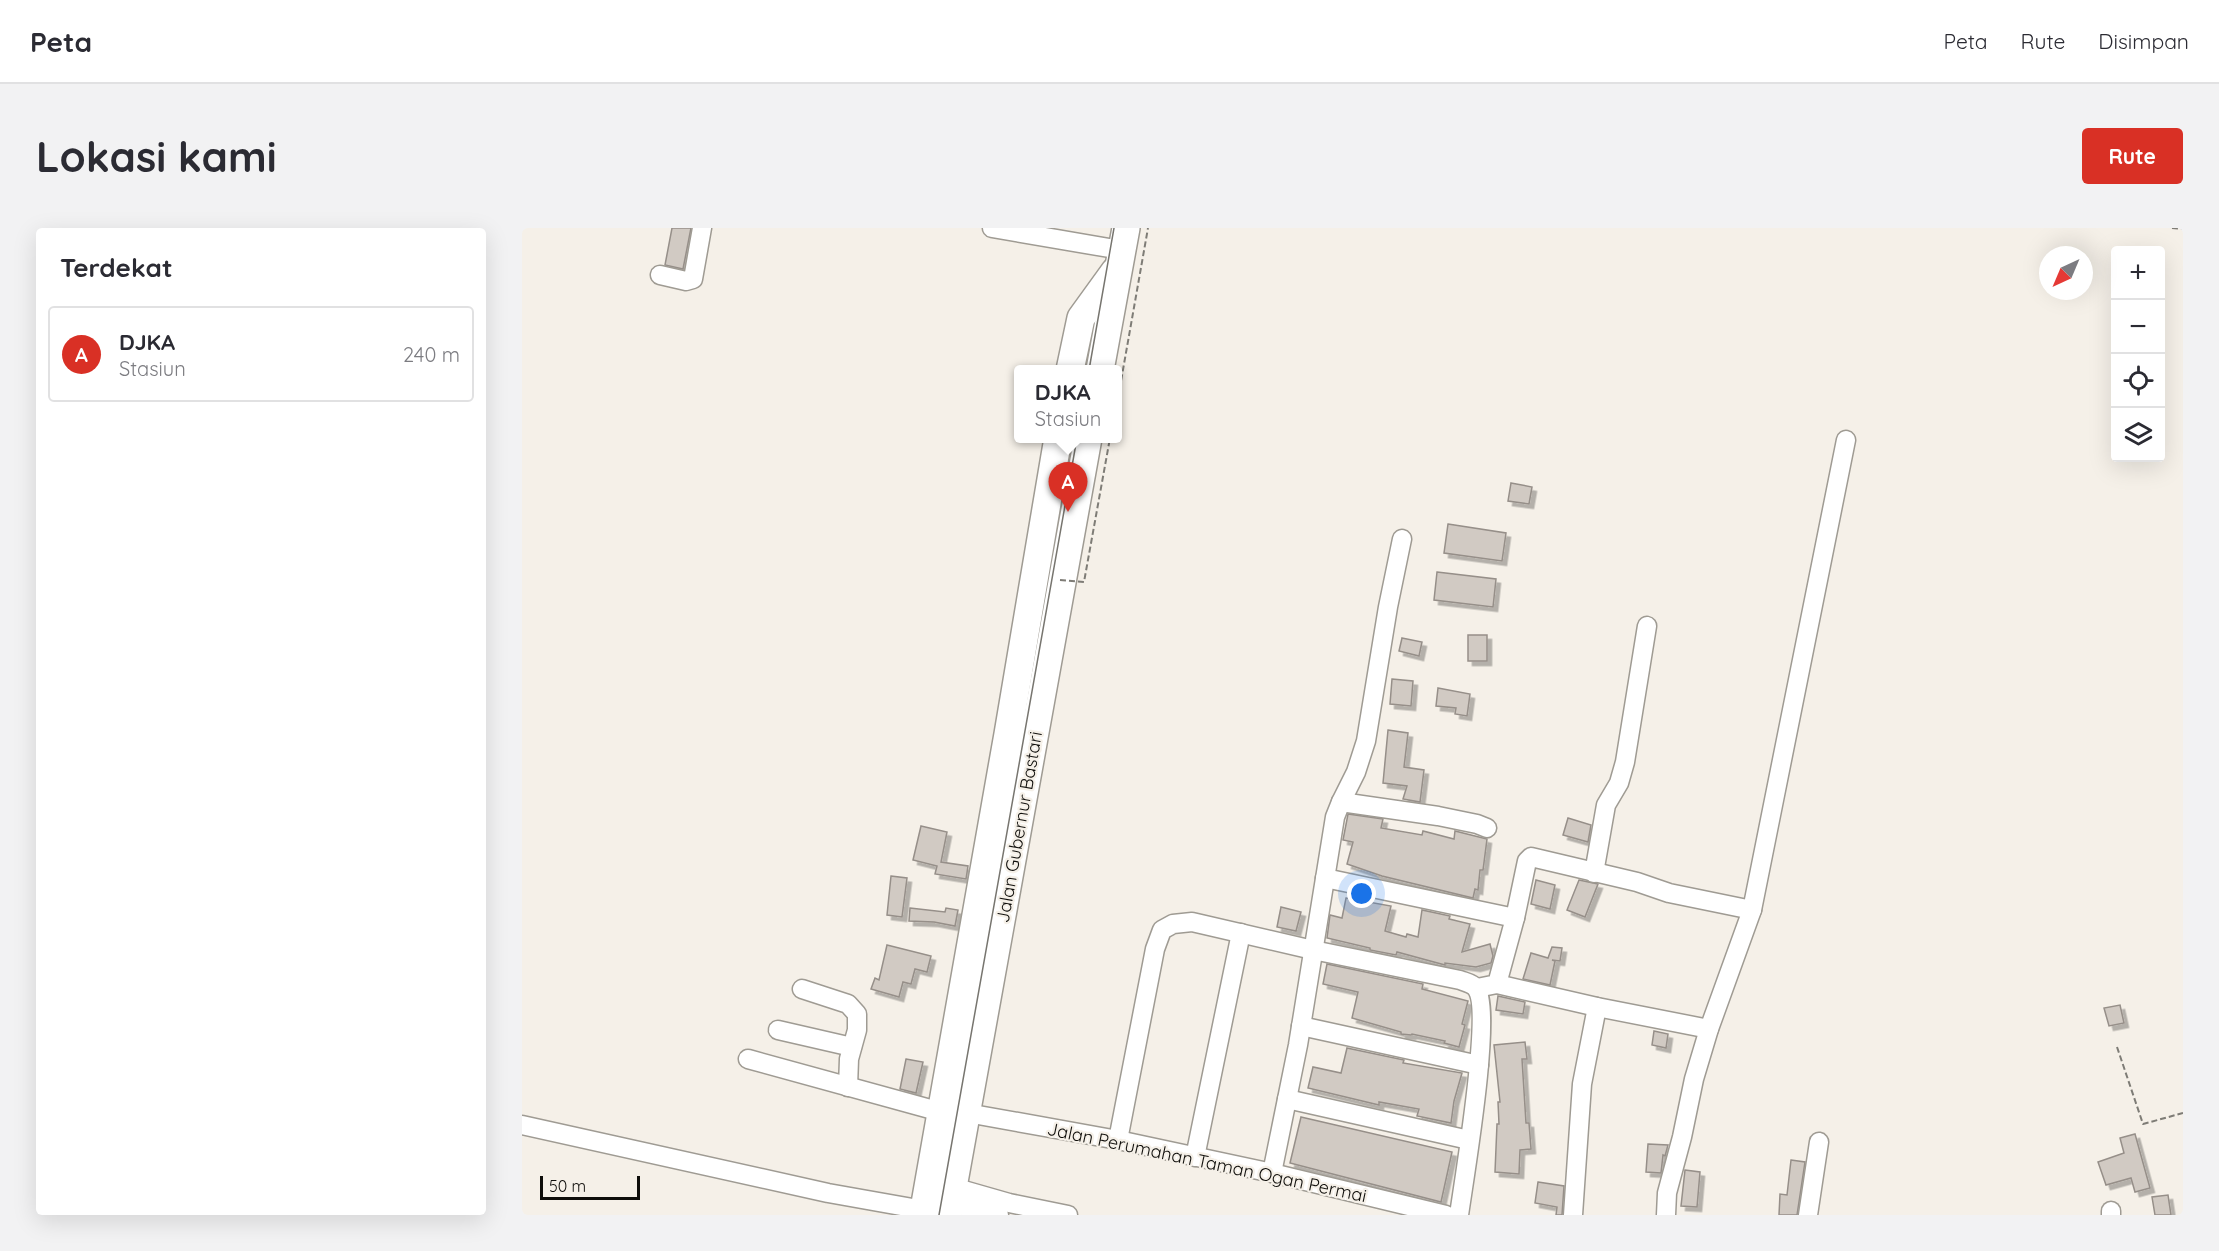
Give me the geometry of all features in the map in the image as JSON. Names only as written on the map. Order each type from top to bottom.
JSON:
[{"type":"highway","points":[[1071,365],[1081,318],[1122,248]]},
{"type":"highway","points":[[1101,365],[1122,248]]},
{"type":"highway","name":"Jalan Gubernur Bastari","points":[[948,1204],[941,1112],[1057,443]]},
{"type":"highway","name":"Jalan Gubernur Bastari","points":[[948,1204],[1035,745],[1087,443]]},
{"type":"highway","points":[[1008,734],[1035,745]]},
{"type":"street","points":[[660,275],[686,281],[693,279],[702,228]]},
{"type":"street","points":[[993,228],[1122,248]]},
{"type":"street","points":[[1666,1215],[1667,1193],[1683,1137],[1694,1078],[1709,1029],[1752,910],[1846,440]]},
{"type":"street","points":[[1272,1173],[1301,1026],[1335,817],[1356,772],[1366,741],[1378,662],[1402,539]]},
{"type":"street","points":[[1594,873],[1606,805],[1618,783],[1625,762],[1647,626]]},
{"type":"street","points":[[1341,802],[1438,816],[1486,828]]},
{"type":"street","points":[[1497,984],[1515,918],[1527,861],[1531,857],[1637,882],[1670,893],[1752,910]]},
{"type":"street","points":[[1325,878],[1515,918]]},
{"type":"street","points":[[1118,1140],[1155,949],[1162,930],[1173,924],[1192,922],[1460,980],[1471,983],[1477,988],[1482,1004],[1483,1020],[1459,1215]]},
{"type":"street","points":[[1195,1157],[1241,933]]},
{"type":"street","points":[[1477,988],[1497,984],[1709,1029]]},
{"type":"street","points":[[802,989],[848,1004],[854,1009],[858,1020],[852,1047],[848,1087]]},
{"type":"street","points":[[1573,1215],[1582,1084],[1597,1007]]},
{"type":"street","points":[[1301,1026],[1479,1065]]},
{"type":"street","points":[[778,1030],[852,1047]]},
{"type":"street","points":[[748,1059],[941,1112]]},
{"type":"street","points":[[1287,1099],[1469,1140]]},
{"type":"street","name":"Jalan Perumahan Taman Ogan Permai","points":[[967,1113],[1118,1140],[1272,1173],[1446,1215]]},
{"type":"street","points":[[522,1125],[828,1193],[1068,1215]]},
{"type":"street","points":[[1808,1215],[1819,1142]]},
{"type":"path","points":[[1122,375],[1148,228]]},
{"type":"path","points":[[2172,228],[2183,229]]},
{"type":"path","points":[[1060,580],[1084,582],[1109,443]]},
{"type":"path","points":[[2117,1047],[2143,1124],[2183,1113]]},
{"type":"building","points":[[672,228],[691,228],[683,269],[665,265]]},
{"type":"building","points":[[1511,483],[1532,487],[1529,504],[1508,501]]},
{"type":"building","points":[[1448,524],[1506,533],[1502,561],[1444,553]]},
{"type":"building","points":[[1437,572],[1496,579],[1493,607],[1434,600]]},
{"type":"building","points":[[1468,635],[1487,635],[1487,661],[1468,661]]},
{"type":"building","points":[[1402,638],[1422,642],[1419,656],[1399,651]]},
{"type":"building","points":[[1392,679],[1413,681],[1411,706],[1390,704]]},
{"type":"building","points":[[1438,688],[1470,694],[1467,716],[1455,714],[1456,708],[1436,706]]},
{"type":"building","points":[[1388,730],[1408,733],[1404,767],[1424,770],[1420,802],[1403,799],[1407,786],[1383,783]]},
{"type":"building","points":[[1348,814],[1383,819],[1381,828],[1422,835],[1423,831],[1454,839],[1455,831],[1487,839],[1483,870],[1480,870],[1478,890],[1475,889],[1473,898],[1382,876],[1347,864],[1353,842],[1343,840]]},
{"type":"building","points":[[1568,818],[1591,825],[1588,842],[1563,835]]},
{"type":"building","points":[[921,826],[947,832],[941,862],[968,866],[966,879],[935,874],[937,866],[913,860]]},
{"type":"building","points":[[891,876],[907,878],[902,917],[887,915]]},
{"type":"building","points":[[1536,880],[1555,885],[1550,909],[1531,904]]},
{"type":"building","points":[[1579,880],[1598,884],[1585,917],[1567,910]]},
{"type":"building","points":[[1346,898],[1391,906],[1385,931],[1406,937],[1407,934],[1418,937],[1422,910],[1450,916],[1449,919],[1470,924],[1462,952],[1490,944],[1493,956],[1491,963],[1476,967],[1445,963],[1445,965],[1397,952],[1396,955],[1370,950],[1370,948],[1327,938],[1330,915],[1342,918]]},
{"type":"building","points":[[1281,907],[1301,912],[1296,931],[1277,927]]},
{"type":"building","points":[[910,908],[945,912],[946,908],[958,910],[955,926],[909,921]]},
{"type":"building","points":[[887,945],[931,956],[927,972],[915,969],[911,984],[903,982],[899,997],[871,989],[875,978],[879,980]]},
{"type":"building","points":[[1552,947],[1562,948],[1560,961],[1552,960],[1555,961],[1550,985],[1523,979],[1531,953],[1548,958]]},
{"type":"building","points":[[1327,964],[1423,984],[1422,989],[1468,1001],[1459,1047],[1444,1043],[1445,1041],[1401,1034],[1401,1032],[1352,1018],[1358,992],[1323,984]]},
{"type":"building","points":[[1498,996],[1525,1002],[1523,1014],[1496,1010]]},
{"type":"building","points":[[2120,1005],[2124,1023],[2109,1026],[2104,1008]]},
{"type":"building","points":[[1654,1031],[1668,1034],[1666,1048],[1652,1045]]},
{"type":"building","points":[[1525,1042],[1527,1059],[1522,1059],[1526,1123],[1529,1123],[1531,1149],[1520,1150],[1519,1174],[1495,1172],[1497,1124],[1499,1124],[1498,1102],[1500,1102],[1494,1045]]},
{"type":"building","points":[[1347,1048],[1404,1060],[1403,1063],[1462,1073],[1451,1123],[1417,1116],[1419,1109],[1379,1102],[1379,1105],[1308,1088],[1313,1067],[1341,1073]]},
{"type":"building","points":[[906,1059],[923,1062],[916,1093],[900,1089]]},
{"type":"building","points":[[1301,1117],[1452,1152],[1441,1202],[1290,1163]]},
{"type":"building","points":[[2135,1134],[2150,1188],[2135,1192],[2131,1178],[2106,1185],[2098,1162],[2124,1153],[2120,1138]]},
{"type":"building","points":[[1648,1144],[1668,1145],[1665,1156],[1663,1155],[1661,1173],[1646,1172]]},
{"type":"building","points":[[1791,1160],[1805,1162],[1797,1215],[1779,1215],[1780,1194],[1787,1195]]},
{"type":"building","points":[[1685,1170],[1700,1172],[1697,1207],[1681,1206]]},
{"type":"building","points":[[1538,1182],[1564,1186],[1562,1215],[1556,1215],[1557,1207],[1535,1203]]},
{"type":"building","points":[[2168,1195],[2171,1215],[2155,1215],[2152,1197]]},
{"type":"tram line","points":[[1090,365],[1114,228]]},
{"type":"tram line","points":[[939,1215],[1076,443]]},
{"type":"place","name":"DJKA","points":[[1068,512]]}]
